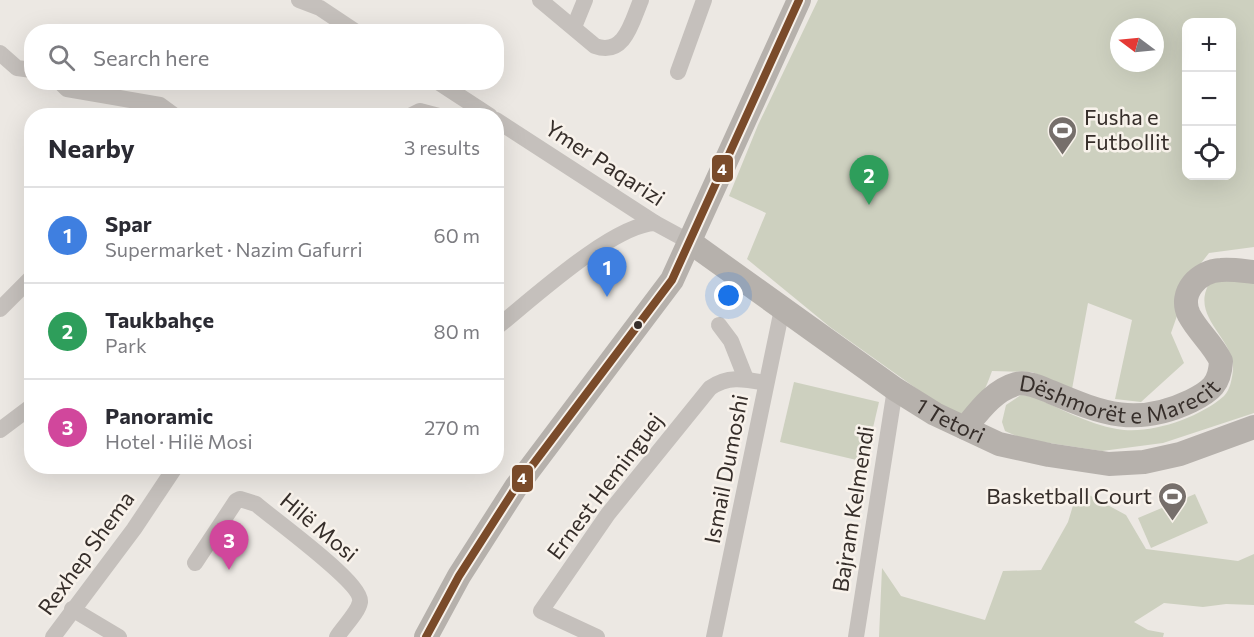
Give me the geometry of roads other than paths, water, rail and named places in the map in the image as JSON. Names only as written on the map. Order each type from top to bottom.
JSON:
[{"type":"street","points":[[299,0],[320,8],[344,24]]},
{"type":"street","points":[[540,0],[595,46],[605,50],[623,40],[640,0]]},
{"type":"street","points":[[574,27],[585,0]]},
{"type":"street","points":[[678,72],[704,0]]},
{"type":"street","points":[[426,637],[459,576],[516,488],[643,322],[672,280],[799,0]]},
{"type":"street","points":[[0,53],[17,68],[24,69]]},
{"type":"street","points":[[73,90],[160,105],[164,108]]},
{"type":"street","points":[[450,90],[478,108]]},
{"type":"street","name":"Ymer Paqarizi","points":[[504,125],[655,223],[690,242]]},
{"type":"street","points":[[504,322],[562,275],[621,234],[643,224],[655,223]]},
{"type":"street","name":"1 Tetori","points":[[690,242],[895,389],[999,444],[1048,455],[1108,464],[1144,462],[1180,454],[1254,427]]},
{"type":"street","name":"Dëshmorët e Marecit","points":[[965,428],[998,393],[1018,383],[1038,387],[1110,415],[1130,417],[1175,408],[1207,393],[1217,385],[1221,361],[1189,314],[1186,302],[1189,290],[1203,275],[1220,270],[1254,272]]},
{"type":"street","points":[[0,309],[24,285]]},
{"type":"street","name":"Ismail Dumoshi","points":[[714,637],[730,572],[782,309]]},
{"type":"street","points":[[719,325],[731,341],[746,379]]},
{"type":"street","name":"Ernest Heminguej","points":[[597,637],[541,611],[608,514],[705,394],[720,381],[746,379],[766,383]]},
{"type":"street","name":"Bajram Kelmendi","points":[[856,637],[895,389]]},
{"type":"street","points":[[0,430],[24,412]]},
{"type":"street","name":"Rexhep Shema","points":[[53,637],[72,609],[107,566],[170,474]]},
{"type":"street","name":"Hilë Mosi","points":[[195,562],[236,501],[240,499],[256,504],[338,570],[358,593],[360,601],[357,608],[337,637]]},
{"type":"street","points":[[72,609],[119,637]]},
{"type":"place","name":"Fusha e Futbollit","points":[[1063,156]]},
{"type":"place","name":"Taukbahçe","points":[[869,205]]},
{"type":"place","name":"Spar","points":[[607,297]]},
{"type":"place","name":"Basketball Court","points":[[1173,522]]},
{"type":"place","name":"Panoramic","points":[[229,570]]}]
